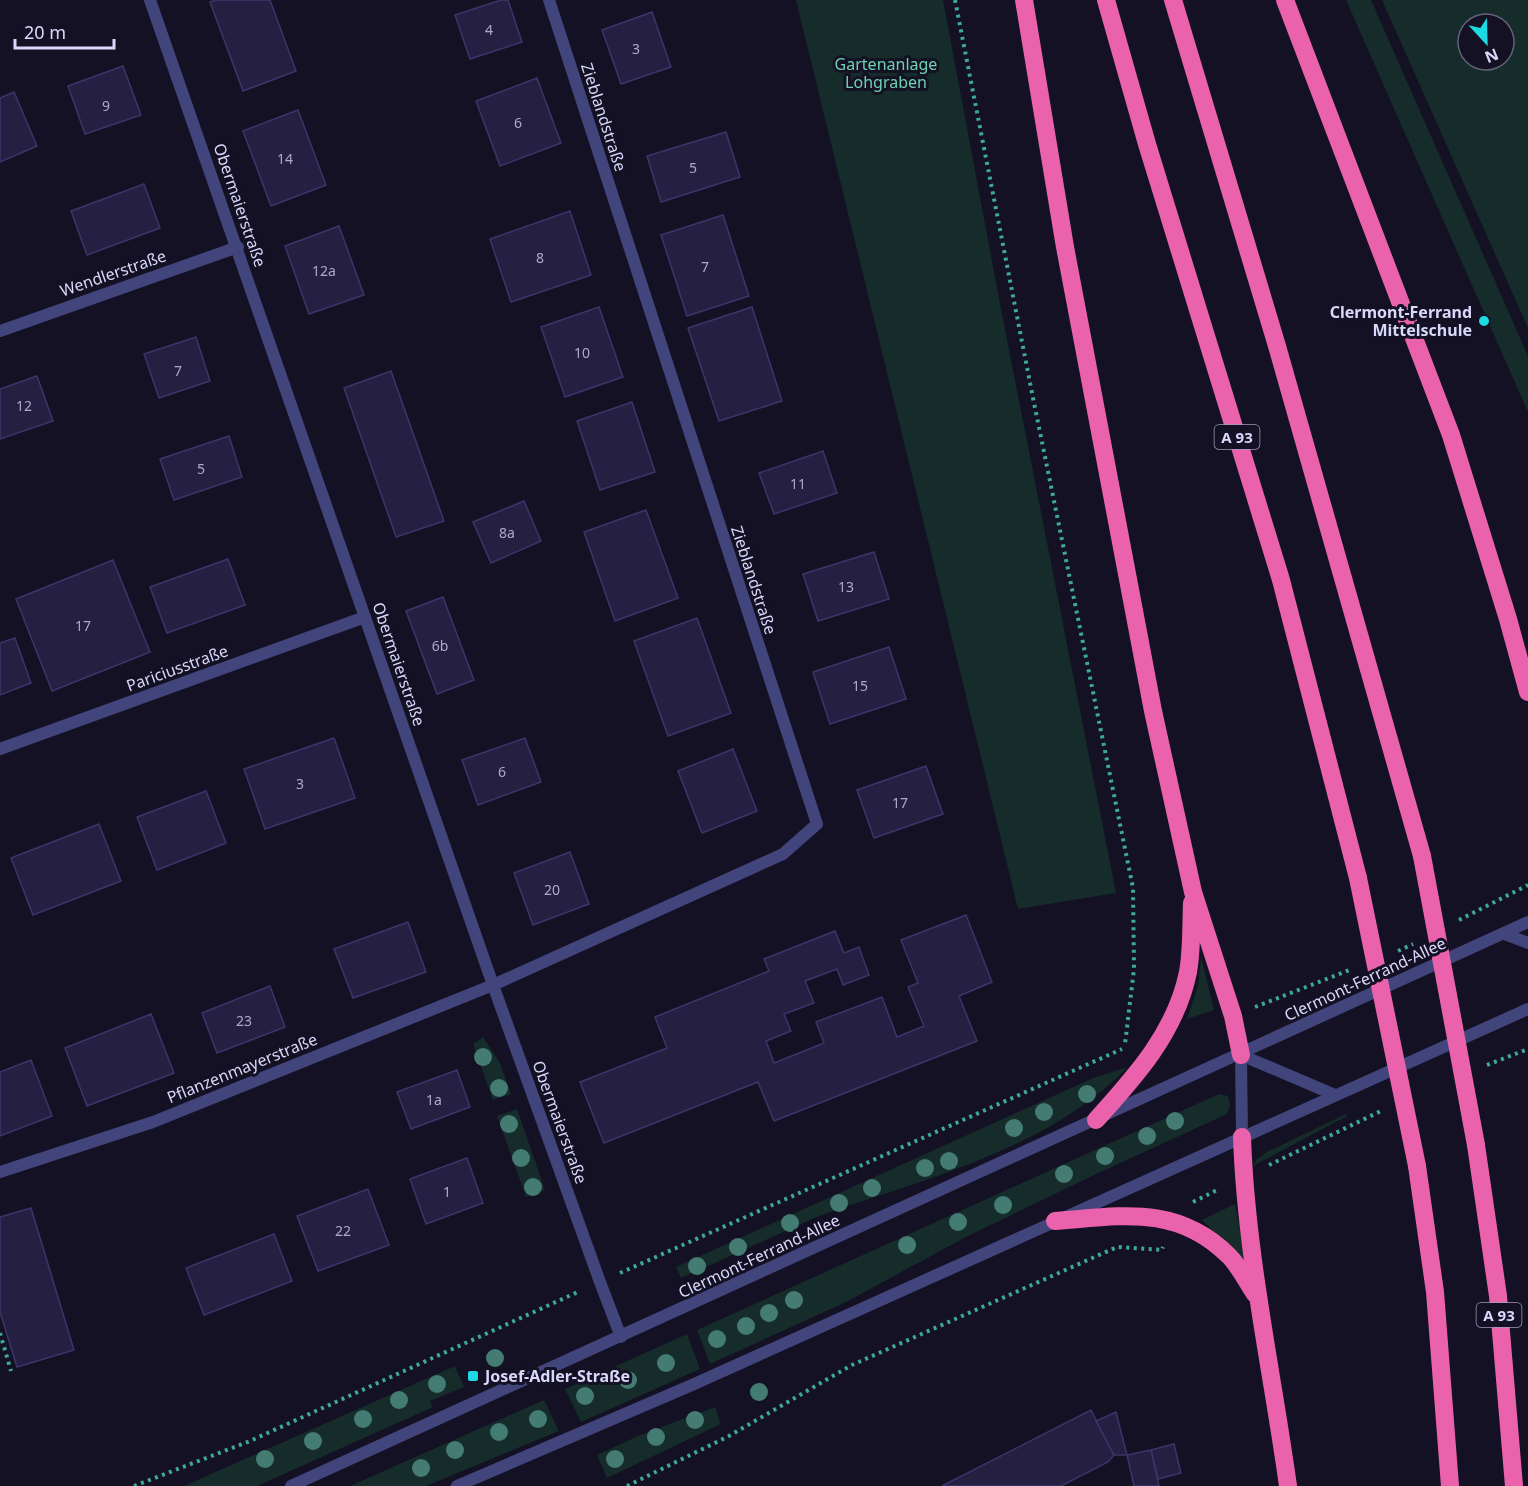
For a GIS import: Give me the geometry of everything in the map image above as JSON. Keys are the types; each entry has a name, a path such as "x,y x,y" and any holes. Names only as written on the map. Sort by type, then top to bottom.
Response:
{"highway":[{"path":"1024,0 1069,270 1153,711 1193,892 1233,1016 1241,1055"},
{"name":"A 93","path":"1106,0 1147,144 1281,580 1358,878 1417,1166 1436,1292 1450,1486"},
{"name":"A 93","path":"1173,0 1277,346 1422,856 1476,1145 1498,1296 1514,1486"},
{"path":"1285,0 1451,435 1528,692"},
{"path":"1096,1120 1133,1079 1164,1036 1178,1005 1188,972 1193,892"},
{"path":"1242,1137 1243,1177 1257,1298 1278,1410 1288,1486"},
{"path":"1055,1221 1127,1216 1153,1217 1177,1222 1204,1236 1230,1257 1257,1298"}],"street":[{"name":"Obermaierstraße","path":"150,0 238,247 493,985 621,1337"},
{"name":"Zieblandstraße","path":"493,985 783,854 817,824 549,0"},
{"name":"Wendlerstraße","path":"0,331 238,247"},
{"name":"Pariciusstraße","path":"0,749 365,617"},
{"name":"Clermont-Ferrand-Allee","path":"291,1486 1241,1055 1528,922"},
{"path":"1504,934 1528,943"},
{"name":"Pflanzenmayerstraße","path":"0,1172 153,1122 493,985"},
{"path":"457,1486 692,1385 1528,1009"},
{"path":"1242,1137 1241,1055 1335,1095"}],"path":[{"path":"955,0 1133,888 1134,969 1125,1047"},
{"path":"1457,921 1528,885"},
{"path":"1396,952 1416,942"},
{"path":"1233,1016 1354,968"},
{"path":"134,1486 250,1441 1125,1047 1164,1036"},
{"path":"1477,1069 1528,1049"},
{"path":"627,1486 729,1436 852,1365 1117,1247 1162,1250 1186,1205 1382,1110"},
{"path":"0,1333 11,1371"}],"green space":[{"name":"Gartenanlage Lohgraben","path":"796,0 943,0 1000,304 1116,893 1018,909"},
{"path":"1346,0 1371,0 1528,356 1528,412"},
{"path":"1382,0 1528,0 1528,328"},
{"path":"1201,957 1214,1010 1187,1019 1198,986"},
{"path":"483,1037 500,1063 511,1094 493,1100 473,1044"},
{"path":"1128,1067 1097,1095 1063,1119 1026,1139 947,1173 821,1215 681,1278 676,1267 1093,1078"},
{"path":"1219,1094 1228,1096 1230,1105 1227,1114 966,1237 846,1302 710,1364 697,1330"},
{"path":"517,1109 545,1190 526,1197 497,1116"},
{"path":"1346,1114 1347,1116 1253,1166 1257,1159 1267,1152"},
{"path":"1235,1204 1246,1263 1202,1220"},
{"path":"687,1334 700,1369 581,1422 565,1389"},
{"path":"455,1366 464,1387 430,1401 433,1407 257,1486 184,1486"},
{"path":"544,1400 559,1431 426,1486 350,1486"},
{"path":"715,1407 721,1424 607,1478 597,1455 640,1435"}],"building":[{"path":"270,0 296,71 243,91 210,2"},
{"path":"501,0 508,0 522,42 470,59 455,15"},
{"path":"652,12 671,67 621,84 602,30"},
{"path":"123,66 141,115 85,134 68,86"},
{"path":"537,78 561,143 500,166 476,101"},
{"path":"14,92 37,146 0,162 0,98"},
{"path":"298,110 326,185 271,206 243,131"},
{"path":"726,132 740,177 661,202 647,156"},
{"path":"144,184 160,228 87,255 71,211"},
{"path":"570,211 591,275 511,302 490,239"},
{"path":"723,215 749,296 687,316 661,235"},
{"path":"339,226 364,295 309,314 285,246"},
{"path":"599,307 623,377 565,397 541,327"},
{"path":"752,307 782,401 719,421 688,328"},
{"path":"196,337 210,381 159,398 144,354"},
{"path":"391,371 444,521 396,537 344,388"},
{"path":"37,376 53,421 0,439 0,389"},
{"path":"632,402 655,472 600,490 577,421"},
{"path":"229,436 242,477 174,500 160,459"},
{"path":"823,451 837,493 774,514 759,473"},
{"path":"524,501 541,541 491,563 473,522"},
{"path":"646,510 678,598 615,621 584,532"},
{"path":"874,552 889,599 818,621 803,574"},
{"path":"228,559 245,605 167,633 150,587"},
{"path":"113,560 150,652 52,691 16,599"},
{"path":"443,597 474,680 437,694 406,611"},
{"path":"697,618 731,713 668,736 634,641"},
{"path":"15,638 31,683 0,695 0,643"},
{"path":"889,647 906,699 830,724 813,672"},
{"path":"334,738 355,798 265,829 244,769"},
{"path":"525,738 541,782 478,805 462,760"},
{"path":"733,749 757,811 702,833 678,771"},
{"path":"926,766 943,814 874,838 857,790"},
{"path":"206,791 226,843 157,870 137,817"},
{"path":"99,824 121,881 33,915 11,858"},
{"path":"570,852 589,904 533,925 514,873"},
{"path":"966,915 992,982 959,996 977,1041 774,1121 758,1082 604,1143 580,1082 667,1048 655,1017 769,971 764,959 835,931 844,953 859,947 869,975 843,985 837,969 805,981 814,1003 784,1014 791,1031 766,1041 774,1063 824,1043 816,1022 882,997 897,1037 924,1026 908,987 918,983 901,940"},
{"path":"408,922 426,972 353,998 334,949"},
{"path":"270,986 285,1027 217,1053 202,1013"},
{"path":"151,1014 174,1073 87,1106 65,1048"},
{"path":"31,1060 52,1116 0,1136 0,1072"},
{"path":"457,1070 470,1107 411,1129 397,1092"},
{"path":"467,1158 483,1203 426,1224 410,1179"},
{"path":"368,1189 389,1245 318,1271 297,1216"},
{"path":"31,1208 74,1350 17,1367 0,1312 0,1217"},
{"path":"274,1234 292,1281 204,1315 186,1268"},
{"path":"1091,1410 1114,1455 1108,1462 1061,1486 942,1486"},
{"path":"1116,1412 1127,1455 1114,1455 1096,1421"},
{"path":"1174,1444 1181,1473 1158,1479 1151,1450"},
{"path":"1151,1450 1159,1486 1134,1486 1127,1455"}],"place":[{"name":"Clermont-Ferrand Mittelschule","path":"1484,321"},
{"name":"Josef-Adler-Straße","path":"473,1376"}]}
